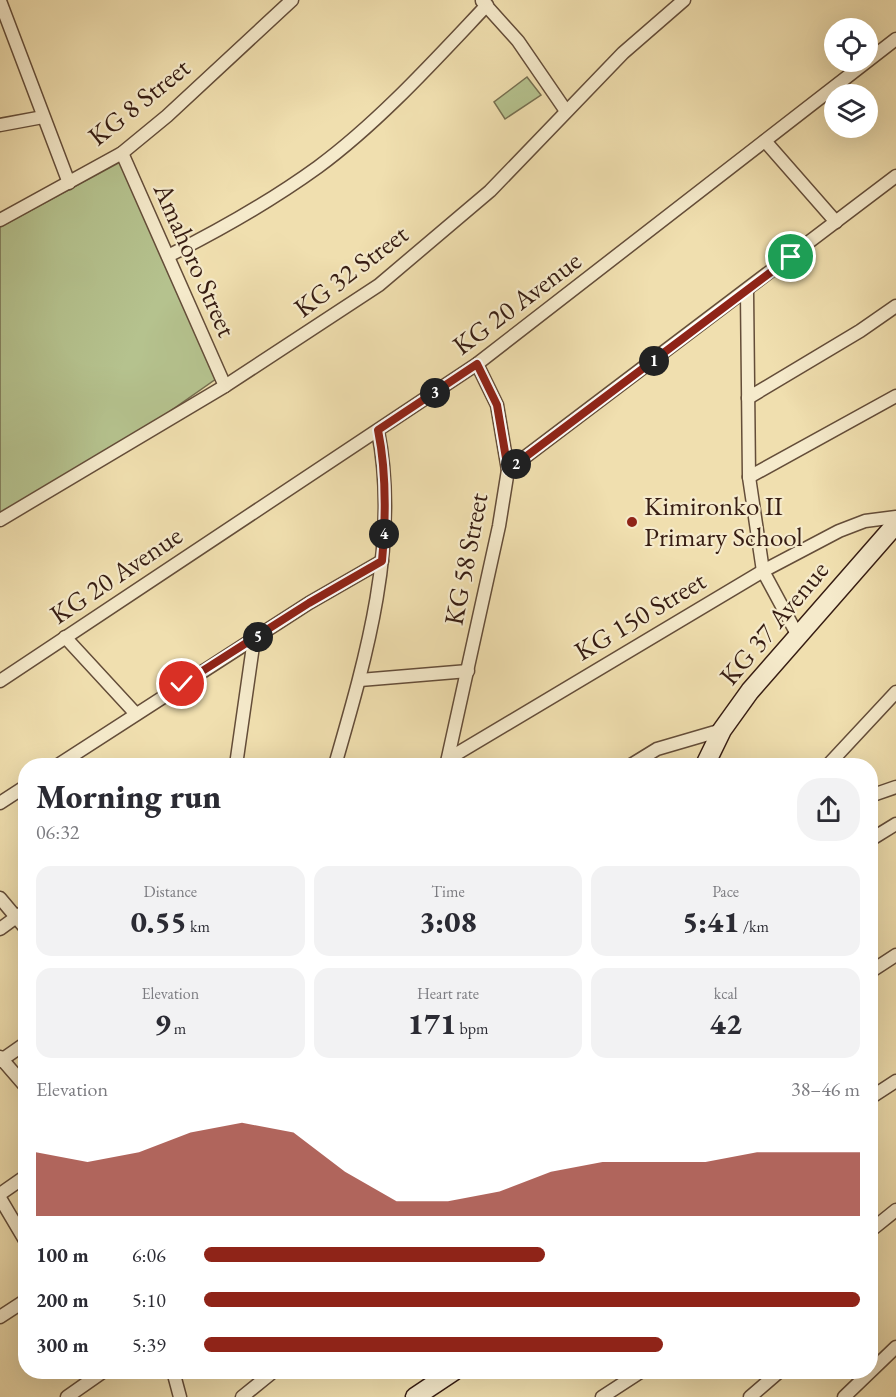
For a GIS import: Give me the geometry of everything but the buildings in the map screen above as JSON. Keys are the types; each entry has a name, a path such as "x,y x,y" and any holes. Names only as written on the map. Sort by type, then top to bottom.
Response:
{"street":[{"name":"KG 8 Street","path":"0,220 122,153 167,116 292,0"},
{"name":"KG 32 Street","path":"0,520 225,386 379,285 490,191 622,53 684,0"},
{"path":"0,1 69,183"},
{"path":"168,256 258,206 319,166 387,107 484,2 518,41 566,111"},
{"name":"KG 20 Avenue","path":"0,681 477,364 896,39"},
{"path":"0,125 43,117"},
{"path":"765,141 836,222"},
{"name":"Amahoro Street","path":"122,153 225,386"},
{"path":"508,470 747,292 896,176"},
{"path":"747,292 749,477 763,571 798,636"},
{"path":"748,398 860,331 896,306"},
{"name":"KG 58 Street","path":"448,758 499,526 508,470 497,405 477,364"},
{"path":"749,477 896,396"},
{"path":"337,758 360,680 382,561 385,501 383,457 378,430"},
{"name":"KG 150 Street","path":"454,758 763,571 838,531 865,521 896,517"},
{"name":"KG 37 Avenue","path":"708,758 722,730 750,691 896,524"},
{"path":"69,758 309,603 382,561"},
{"path":"64,637 136,714"},
{"path":"237,758 254,639"},
{"path":"360,680 468,671"},
{"path":"835,758 896,692"},
{"path":"642,758 657,749 722,730"},
{"path":"878,793 896,787"},
{"path":"0,803 18,791"},
{"path":"878,835 896,824"},
{"path":"0,898 18,912"},
{"path":"0,929 18,915"},
{"path":"878,967 896,955"},
{"path":"18,1048 1,1059 18,1078"},
{"path":"878,1093 896,1082"},
{"path":"18,1182 0,1196 18,1228"},
{"path":"878,1225 896,1210"},
{"path":"0,1317 18,1305"},
{"path":"878,1364 896,1347"},
{"path":"68,1397 93,1379"},
{"path":"175,1379 180,1397"},
{"path":"242,1397 264,1379"},
{"path":"415,1397 442,1379"},
{"path":"603,1397 630,1379"},
{"path":"750,1397 771,1379"},
{"path":"844,1397 863,1379"}],"green space":[{"path":"527,77 541,95 505,119 494,102"},
{"path":"122,161 223,374 133,437 0,515 0,227"}],"place":[{"name":"Kimironko II Primary School","path":"632,522"}],"route":[{"path":"182,684 309,603 382,561 385,501 383,457 378,430 416,407 477,364 497,405 508,470 791,257"}]}
